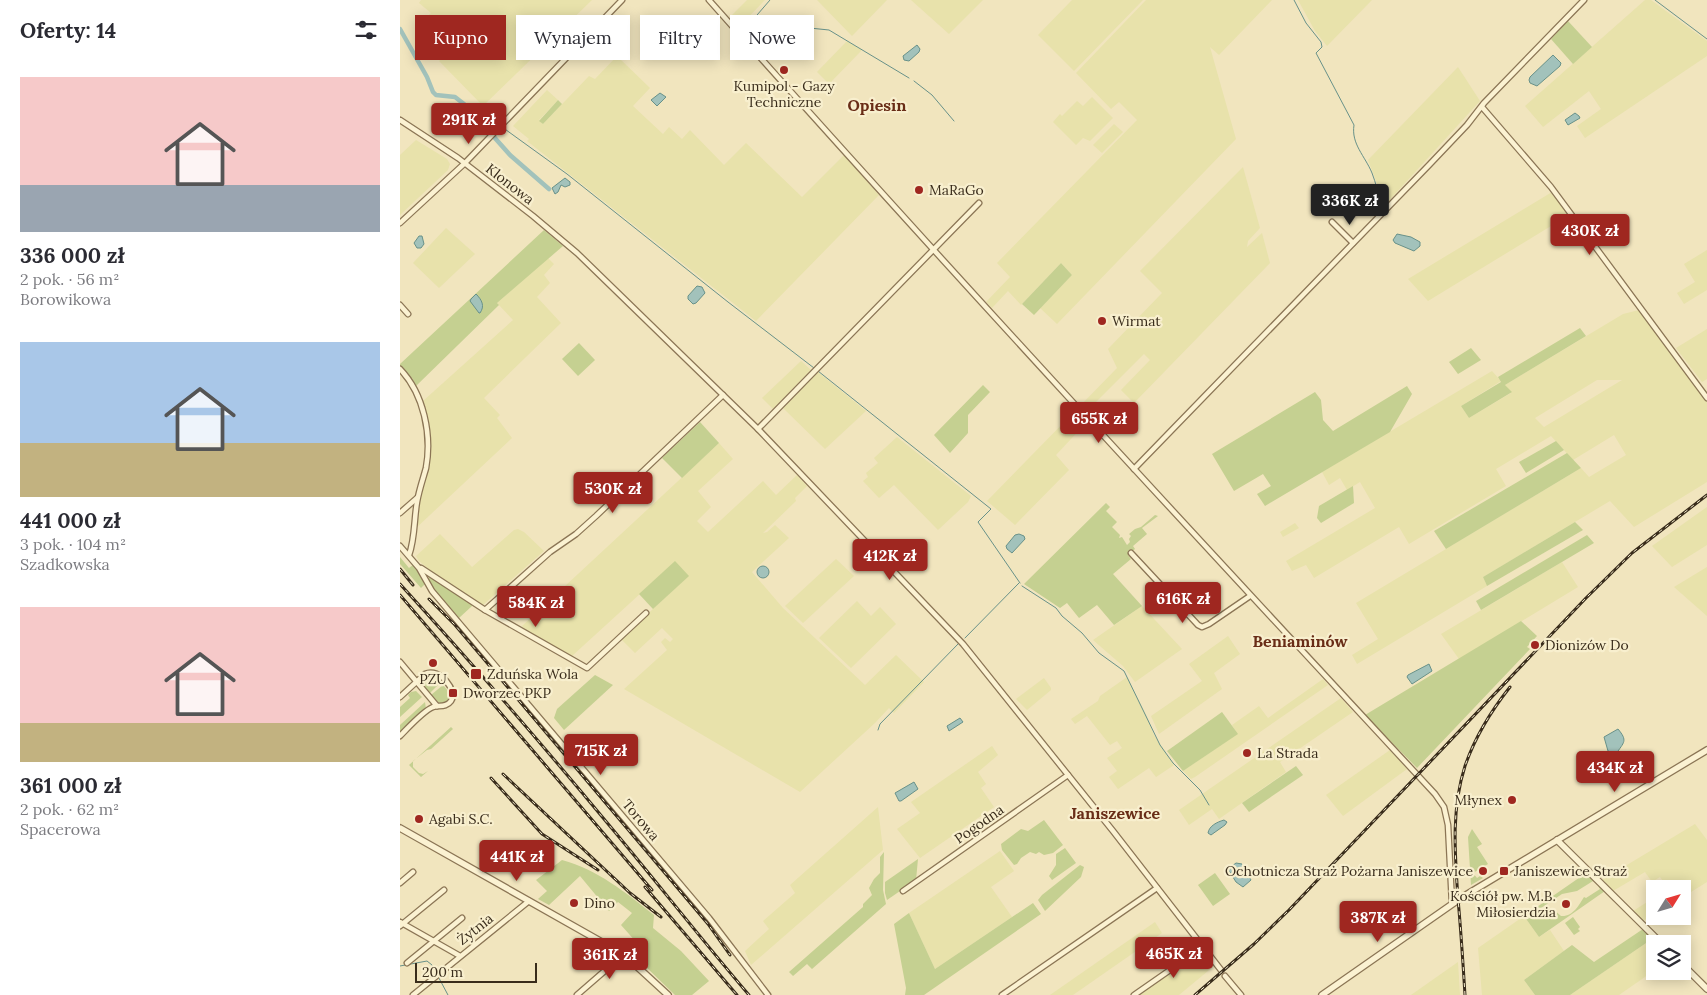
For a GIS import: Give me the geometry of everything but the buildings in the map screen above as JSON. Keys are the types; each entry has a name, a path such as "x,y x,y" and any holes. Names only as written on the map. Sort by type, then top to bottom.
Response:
{"street":[{"path":"400,223 465,163 622,0"},
{"path":"709,0 841,148 1440,801 1446,814 1448,825 1452,904"},
{"path":"1134,469 1430,164 1484,103 1584,0"},
{"path":"1482,107 1553,189 1707,398"},
{"name":"Klonowa","path":"400,120 465,163 533,216 591,266 758,429 963,644 1221,970"},
{"path":"758,429 979,203"},
{"path":"1332,222 1354,243"},
{"path":"400,305 408,314"},
{"path":"400,369 417,395 428,434 426,462 417,498 409,555"},
{"path":"485,610 550,552 576,534 596,516 723,395"},
{"path":"400,514 417,498"},
{"path":"400,546 419,568 485,610 587,668 646,613"},
{"path":"1131,553 1198,625 1202,627 1250,596"},
{"name":"Torowa","path":"419,568 432,592 709,918 768,995"},
{"path":"400,662 437,706"},
{"path":"400,697 425,674 430,672 439,674 452,690 453,697 449,704 430,708 400,736"},
{"path":"1322,995 1452,904 1707,750"},
{"name":"Pogodna","path":"903,891 1068,775"},
{"path":"401,831 623,955 668,995"},
{"path":"1557,840 1653,935"},
{"path":"400,883 413,872"},
{"path":"1002,995 1158,888"},
{"path":"444,890 401,924 460,956"},
{"name":"Żytnia","path":"413,995 529,901"},
{"path":"407,964 462,918"},
{"path":"1134,995 1203,947"},
{"path":"577,995 623,955"},
{"path":"1691,973 1707,989"},
{"path":"1225,976 1241,995"}],"shaded area":[{"path":"421,0 592,0 577,15 516,15 516,60 530,60 483,106 439,61 506,60 506,15 429,15 431,13 419,3"},
{"path":"747,0 765,0 751,15 732,15"},
{"path":"817,0 887,0 852,36"},
{"path":"911,0 983,0 949,34"},
{"path":"1072,0 1143,0 1074,71 1038,35"},
{"path":"1146,0 1272,0 1219,55 1210,47 1236,139 1057,324 1040,308 1072,275 1061,263 1021,305 1008,291 992,308 986,302 1010,277 997,263 1137,120 1119,102 1111,109 1076,73"},
{"path":"1298,0 1372,0 1327,46 1315,31"},
{"path":"1645,0 1651,0 1707,41 1707,56 1585,138 1577,126 1601,109 1589,91 1543,127 1525,106"},
{"path":"847,41 862,50 829,84 817,72"},
{"path":"613,60 621,60 650,88 633,106 663,134 669,127 682,139 690,130 724,165 746,143 802,197 844,155 879,195 756,321 527,141 529,139 513,126 547,90 558,100 539,120 543,124 589,76 595,79"},
{"path":"1458,67 1480,101 1385,205 1368,160"},
{"path":"1092,97 1113,118 1090,141 1083,138 1076,145 1053,122 1077,101 1083,106"},
{"path":"1114,124 1123,132 1102,153 1093,145"},
{"path":"416,140 447,159 450,164 448,170 400,215 400,155"},
{"path":"1243,167 1260,228 1248,241 1247,247 1262,233 1270,263 1134,403 1121,390 1150,360 1144,354 1087,411 1081,405 1117,368 1108,349 1162,293 1140,271"},
{"path":"1552,192 1569,215 1428,301 1408,279"},
{"path":"446,228 475,254 439,288 413,263"},
{"path":"1707,250 1707,290 1684,304 1677,293 1695,282 1684,264"},
{"path":"548,258 554,264 544,275 550,283 537,297 561,323 484,398 500,415 497,418 512,438 414,530 430,449 428,419 423,401 513,320 497,303"},
{"path":"1639,310 1707,401 1707,482 1634,527 1610,501 1483,577 1487,586 1357,664 1352,655 1378,639 1356,603 1581,468 1589,477 1626,455 1614,435 1573,460 1551,436 1496,469 1506,486 1409,544 1399,527 1314,578 1306,565 1292,571 1286,561 1375,508 1360,482 1347,490 1340,478 1329,485 1322,472 1492,371 1501,381 1461,406 1469,418 1511,393 1505,385 1623,314","holes":["1597,380 1622,380 1544,427 1535,418"]},
{"path":"1707,329 1707,379 1702,382 1676,348"},
{"path":"801,361 811,370 773,409 762,398"},
{"path":"818,372 866,411 825,449 783,408"},
{"path":"1075,411 1086,423 1056,455 1069,470 1015,525 987,501"},
{"path":"897,437 971,496 968,502 938,530 894,485 879,498 863,481 868,477 866,473 878,463 874,458"},
{"path":"719,443 733,459 698,491 711,507 697,521 708,532 763,481 776,495 797,475 807,486 795,498 796,501 763,533 775,525 789,538 752,572 783,608 865,685 896,655 924,682 894,713 889,708 800,792 624,689 667,650 661,642 665,638 670,642 673,639 662,628 635,653 621,639 688,576 675,562 572,656 525,630 522,626"},
{"path":"1707,507 1707,545 1672,567 1652,546"},
{"path":"1295,523 1299,528 1283,537 1280,532"},
{"path":"518,529 524,532 544,551 483,605 443,581 419,561 416,556 440,534 472,567 514,530"},
{"path":"836,559 854,576 803,623 785,606"},
{"path":"1562,562 1578,587 1459,659 1441,634"},
{"path":"1707,567 1707,616 1674,587"},
{"path":"857,601 871,616 880,607 896,624 851,668 819,638"},
{"path":"1142,606 1182,649 1135,682 1123,666 1093,640"},
{"path":"1228,636 1240,654 1214,673 1222,689 1159,734 1151,716 1202,681 1189,664"},
{"path":"1127,677 1154,735 1174,765 1156,777 1149,768 1118,789 1109,777 1117,771 1107,758 1122,748 1117,741 1110,745 1087,716 1075,724 1071,719 1098,701 1100,696"},
{"path":"1044,678 1051,690 1027,710 1016,699"},
{"path":"1323,679 1328,685 1195,777 1191,779 1183,771 1237,734 1232,725 1259,706 1268,718"},
{"path":"1341,698 1353,712 1280,762 1286,772 1219,819 1212,809 1189,825 1179,810"},
{"path":"992,746 998,755 978,772 986,784 981,788 994,807 920,858 897,829 920,813 911,802"},
{"path":"1390,750 1407,769 1343,816 1326,795"},
{"path":"878,807 883,850 751,965 745,951 769,929 763,921 795,893 790,885"},
{"path":"1695,824 1707,840 1707,882 1691,892 1691,880 1662,880 1660,877 1651,880 1645,872 1613,891 1602,880"},
{"path":"1000,851 1014,871 991,887 1012,917 935,969 909,913"},
{"path":"1646,903 1646,919 1643,921 1633,911"},
{"path":"1524,916 1539,937 1550,930 1564,951 1524,980 1535,995 1482,995 1478,948"},
{"path":"1155,922 1162,933 1073,995 1050,995"},
{"path":"1646,943 1646,976 1619,995 1570,995"},
{"path":"1202,949 1214,966 1179,995 1136,995"},
{"path":"1458,962 1460,995 1411,995"}],"green space":[{"path":"1568,21 1592,47 1573,64 1551,39"},
{"path":"558,100 562,104 543,124 539,121"},
{"path":"544,230 563,246 497,303 499,305 416,386 412,378 408,377 400,367 400,364"},
{"path":"1061,263 1072,275 1034,315 1022,304"},
{"path":"1580,328 1586,336 1505,385 1512,392 1469,418 1461,406 1501,382 1498,377"},
{"path":"579,343 595,360 578,376 562,359"},
{"path":"1471,348 1481,360 1458,374 1449,362"},
{"path":"983,385 990,392 968,415 968,433 950,453 934,435"},
{"path":"1407,386 1412,394 1390,432 1265,506 1257,494 1271,486 1263,474 1234,491 1212,454 1315,392 1321,400 1323,420 1333,431"},
{"path":"700,422 719,443 682,478 662,458"},
{"path":"1556,441 1564,450 1526,473 1519,462"},
{"path":"1567,453 1581,468 1446,549 1434,531"},
{"path":"1353,486 1354,503 1321,523 1317,518 1319,506"},
{"path":"1106,503 1110,507 1106,511 1117,522 1112,527 1120,535 1119,538 1122,537 1127,545 1130,542 1131,536 1129,534 1155,515 1158,516 1142,528 1147,534 1133,546 1135,549 1128,555 1131,559 1113,574 1142,606 1114,625 1097,605 1079,618 1067,603 1060,608 1024,584"},
{"path":"1575,522 1583,530 1487,586 1483,577"},
{"path":"1587,535 1594,543 1481,610 1476,601"},
{"path":"400,557 409,568 414,564 425,584 421,588 400,564"},
{"path":"675,561 689,576 653,609 639,594"},
{"path":"429,577 473,604 472,606 459,618 434,590 428,580"},
{"path":"1521,621 1537,636 1527,647 1530,649 1417,768 1365,715"},
{"path":"426,675 434,675 441,682 430,693 421,682"},
{"path":"595,675 613,685 564,730 554,718 557,709"},
{"path":"443,685 449,692 450,697 448,701 441,704 431,695"},
{"path":"416,691 422,697 400,717 400,707 410,698 408,695 411,692"},
{"path":"425,702 426,709 400,733 400,725"},
{"path":"1222,712 1238,734 1183,771 1167,751"},
{"path":"451,727 453,729 431,749 416,758"},
{"path":"413,761 413,767 419,773 423,774 428,771 421,777 409,765"},
{"path":"1296,766 1303,775 1249,812 1242,803"},
{"path":"1044,820 1063,845 1053,853 1044,855 1039,852 1036,854 1030,852 1014,865 1002,850 1001,844 1021,829 1028,831"},
{"path":"1472,829 1482,844 1477,847 1488,864 1473,873 1477,878 1480,876 1483,878 1471,885 1468,837"},
{"path":"1065,848 1076,863 1052,880 1049,876 1056,865 1056,854"},
{"path":"884,852 883,890 886,904 812,969 807,964 793,976 789,972 863,907 863,904 872,895 869,888 880,873 880,857"},
{"path":"918,859 916,880 887,900 885,882"},
{"path":"562,860 599,876 622,890 654,915 653,928 681,951 709,981 692,995 675,995 645,966 627,952 637,943 621,925 632,913 618,902 609,911 580,876 549,905 538,899 547,891 536,880"},
{"path":"1080,865 1084,867 1081,877 1045,911 1038,900"},
{"path":"1215,873 1230,894 1213,906 1198,885"},
{"path":"1586,873 1596,883 1593,881 1577,891 1562,894 1535,912 1537,917 1549,909 1553,909 1561,916 1569,915 1584,897 1586,898 1600,889 1598,886 1605,891 1539,937 1524,916"},
{"path":"1033,903 1041,914 924,995 905,995 906,988 894,924 909,913 935,969"},
{"path":"1573,917 1580,927 1578,929 1580,931 1574,935 1565,923"},
{"path":"1643,929 1648,935 1646,935 1646,943 1570,995 1535,995 1524,980 1572,945 1594,962"}],"water":[{"path":"917,45 920,49 919,52 909,61 904,60 903,56"},
{"path":"1553,55 1561,63 1560,66 1537,86 1530,83 1530,77"},
{"path":"660,93 666,97 657,106 651,100"},
{"path":"1575,113 1580,118 1568,125 1565,120"},
{"path":"565,178 570,182 570,185 565,187 561,185 555,194 552,188"},
{"path":"1397,234 1411,237 1420,242 1420,246 1414,251 1395,243 1393,240"},
{"path":"419,236 422,236 424,244 421,248 417,248 414,243"},
{"path":"697,286 702,287 705,293 693,304 688,299 688,296"},
{"path":"476,294 482,303 480,313 470,301"},
{"path":"1015,535 1024,536 1025,539 1012,553 1006,546"},
{"path":"761,566 765,566 769,572 765,578 761,578 757,574 757,570"},
{"path":"1429,664 1432,671 1412,684 1407,677 1408,675"},
{"path":"960,718 963,722 949,731 947,726"},
{"path":"1618,729 1624,741 1616,754 1608,751 1604,737"},
{"path":"914,782 918,789 899,801 895,793"},
{"path":"1224,820 1227,822 1225,825 1211,835 1208,833 1210,828"},
{"path":"1236,863 1242,864 1251,880 1243,887 1236,882 1228,869"}],"waterway":[{"path":"770,0 751,22 829,30 909,78"},
{"path":"1294,0 1306,23 1321,42 1322,47 1316,53 1354,125 1357,144 1372,173 1382,204"},
{"path":"1655,0 1707,39"},
{"path":"400,29 427,77 433,92 436,95 455,97 464,104 465,109 472,111 481,118 490,133"},
{"path":"914,81 932,95 954,121"},
{"path":"502,127 567,174 814,368"},
{"path":"494,137 497,133"},
{"path":"494,137 510,155 549,189"},
{"path":"818,371 991,509 978,522 1020,583"},
{"path":"965,638 1019,583"},
{"path":"1022,586 1056,608 1062,616 1082,633 1099,653 1124,671 1160,745 1173,763 1200,790 1209,805"},
{"path":"878,730 880,724 959,643"},
{"path":"400,966 427,961 432,965 448,995"}],"railway":[{"path":"1195,995 1254,944 1289,910 1586,598 1632,553 1707,495"},
{"path":"400,569 413,585"},
{"path":"400,584 558,764 749,995"},
{"path":"400,595 652,890"},
{"path":"429,599 455,625 708,924 730,955"},
{"path":"1465,995 1455,849 1458,799 1465,766 1474,745 1496,705 1510,687"},
{"path":"503,774 630,893 661,917"},
{"path":"491,778 542,834 598,870"},
{"path":"645,887 737,995"}],"place":[{"name":"Kumipol - Gazy Techniczne","path":"784,70"},
{"name":"MaRaGo","path":"919,190"},
{"name":"Wirmat","path":"1102,321"},
{"name":"Dionizów Do","path":"1535,645"},
{"name":"PZU","path":"433,663"},
{"name":"Zduńska Wola","path":"476,674"},
{"name":"Dworzec PKP","path":"453,693"},
{"name":"La Strada","path":"1247,753"},
{"name":"Młynex","path":"1512,800"},
{"name":"Agabi S.C.","path":"419,819"},
{"name":"Ochotnicza Straż Pożarna Janiszewice","path":"1483,871"},
{"name":"Janiszewice Straż","path":"1504,871"},
{"name":"Dino","path":"574,903"},
{"name":"Kościół pw. M.B. Miłosierdzia","path":"1566,904"}],"district":[{"name":"Opiesin","path":"877,105"},
{"name":"Beniaminów","path":"1300,641"},
{"name":"Janiszewice","path":"1115,813"}]}
